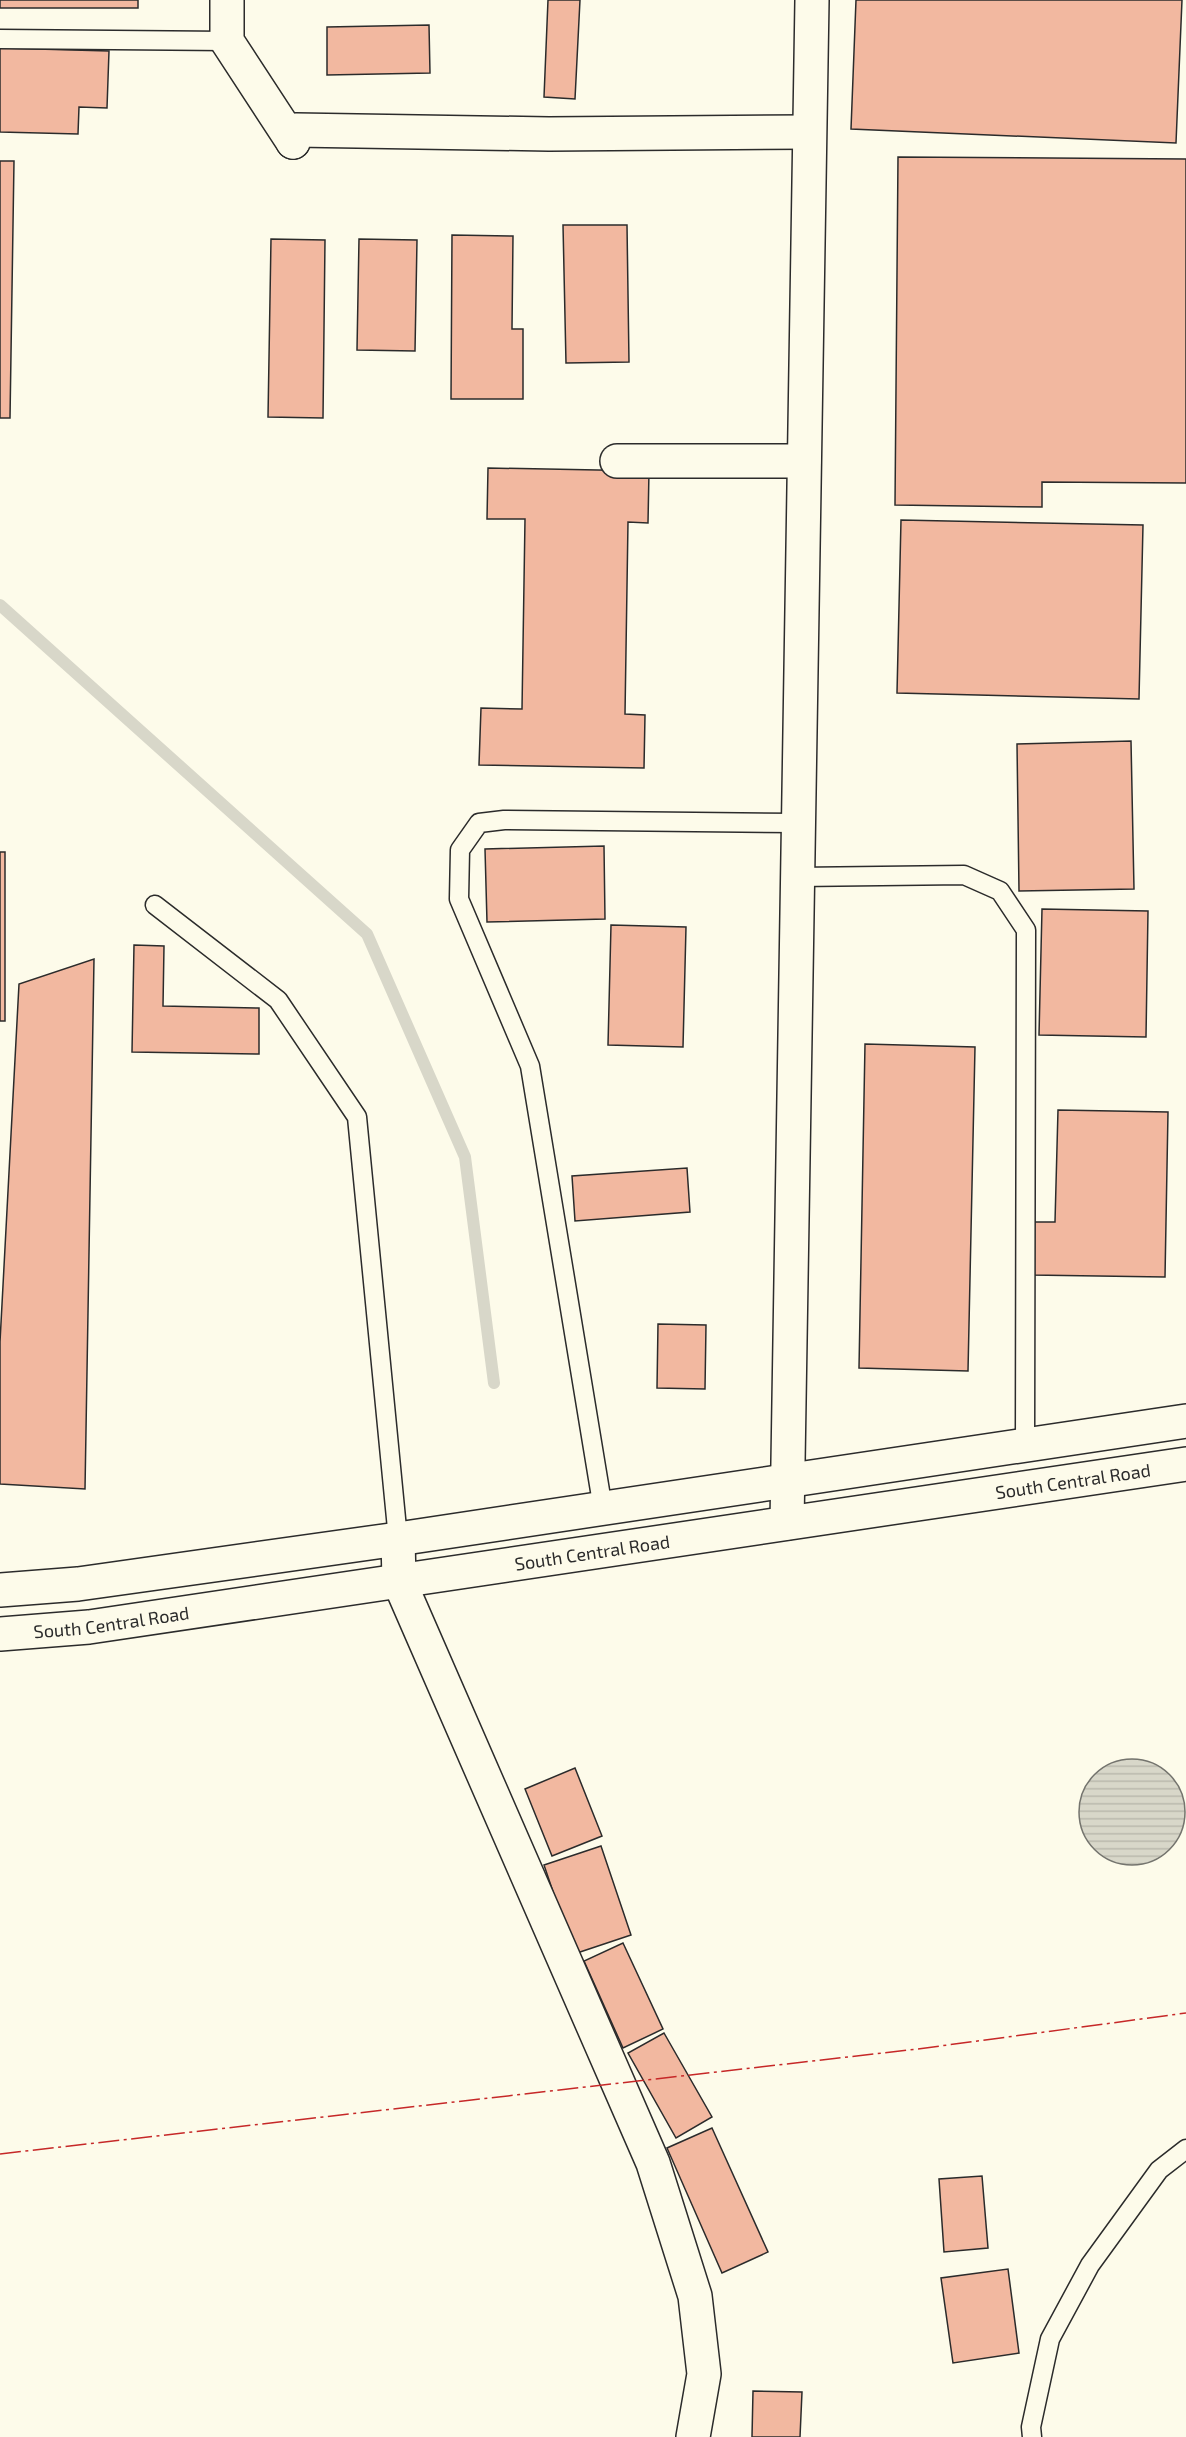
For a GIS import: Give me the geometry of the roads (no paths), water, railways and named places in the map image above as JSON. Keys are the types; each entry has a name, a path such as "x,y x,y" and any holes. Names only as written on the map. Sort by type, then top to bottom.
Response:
{"street":[{"path":"227,0 226,41 292,142 296,130 549,134 809,132"},
{"path":"787,1523 812,0"},
{"path":"617,461 804,461"},
{"path":"0,1590 78,1584 398,1539 1186,1421"},
{"name":"South Central Road","path":"0,1634 89,1627 1186,1464"},
{"path":"398,1539 399,1581 653,2163 695,2296 704,2374 693,2437"}],"lane":[{"path":"0,39 226,41"},
{"path":"603,1509 530,1066 459,899 460,850 479,823 504,820 798,823"},
{"path":"797,877 964,875 1000,891 1026,930 1025,1446"},
{"path":"156,905 278,1000 357,1117 398,1539"},
{"path":"1032,2437 1031,2427 1050,2339 1090,2265 1159,2170 1186,2149"}],"waterway":[{"path":"0,605 367,934 465,1157 494,1383"}]}
